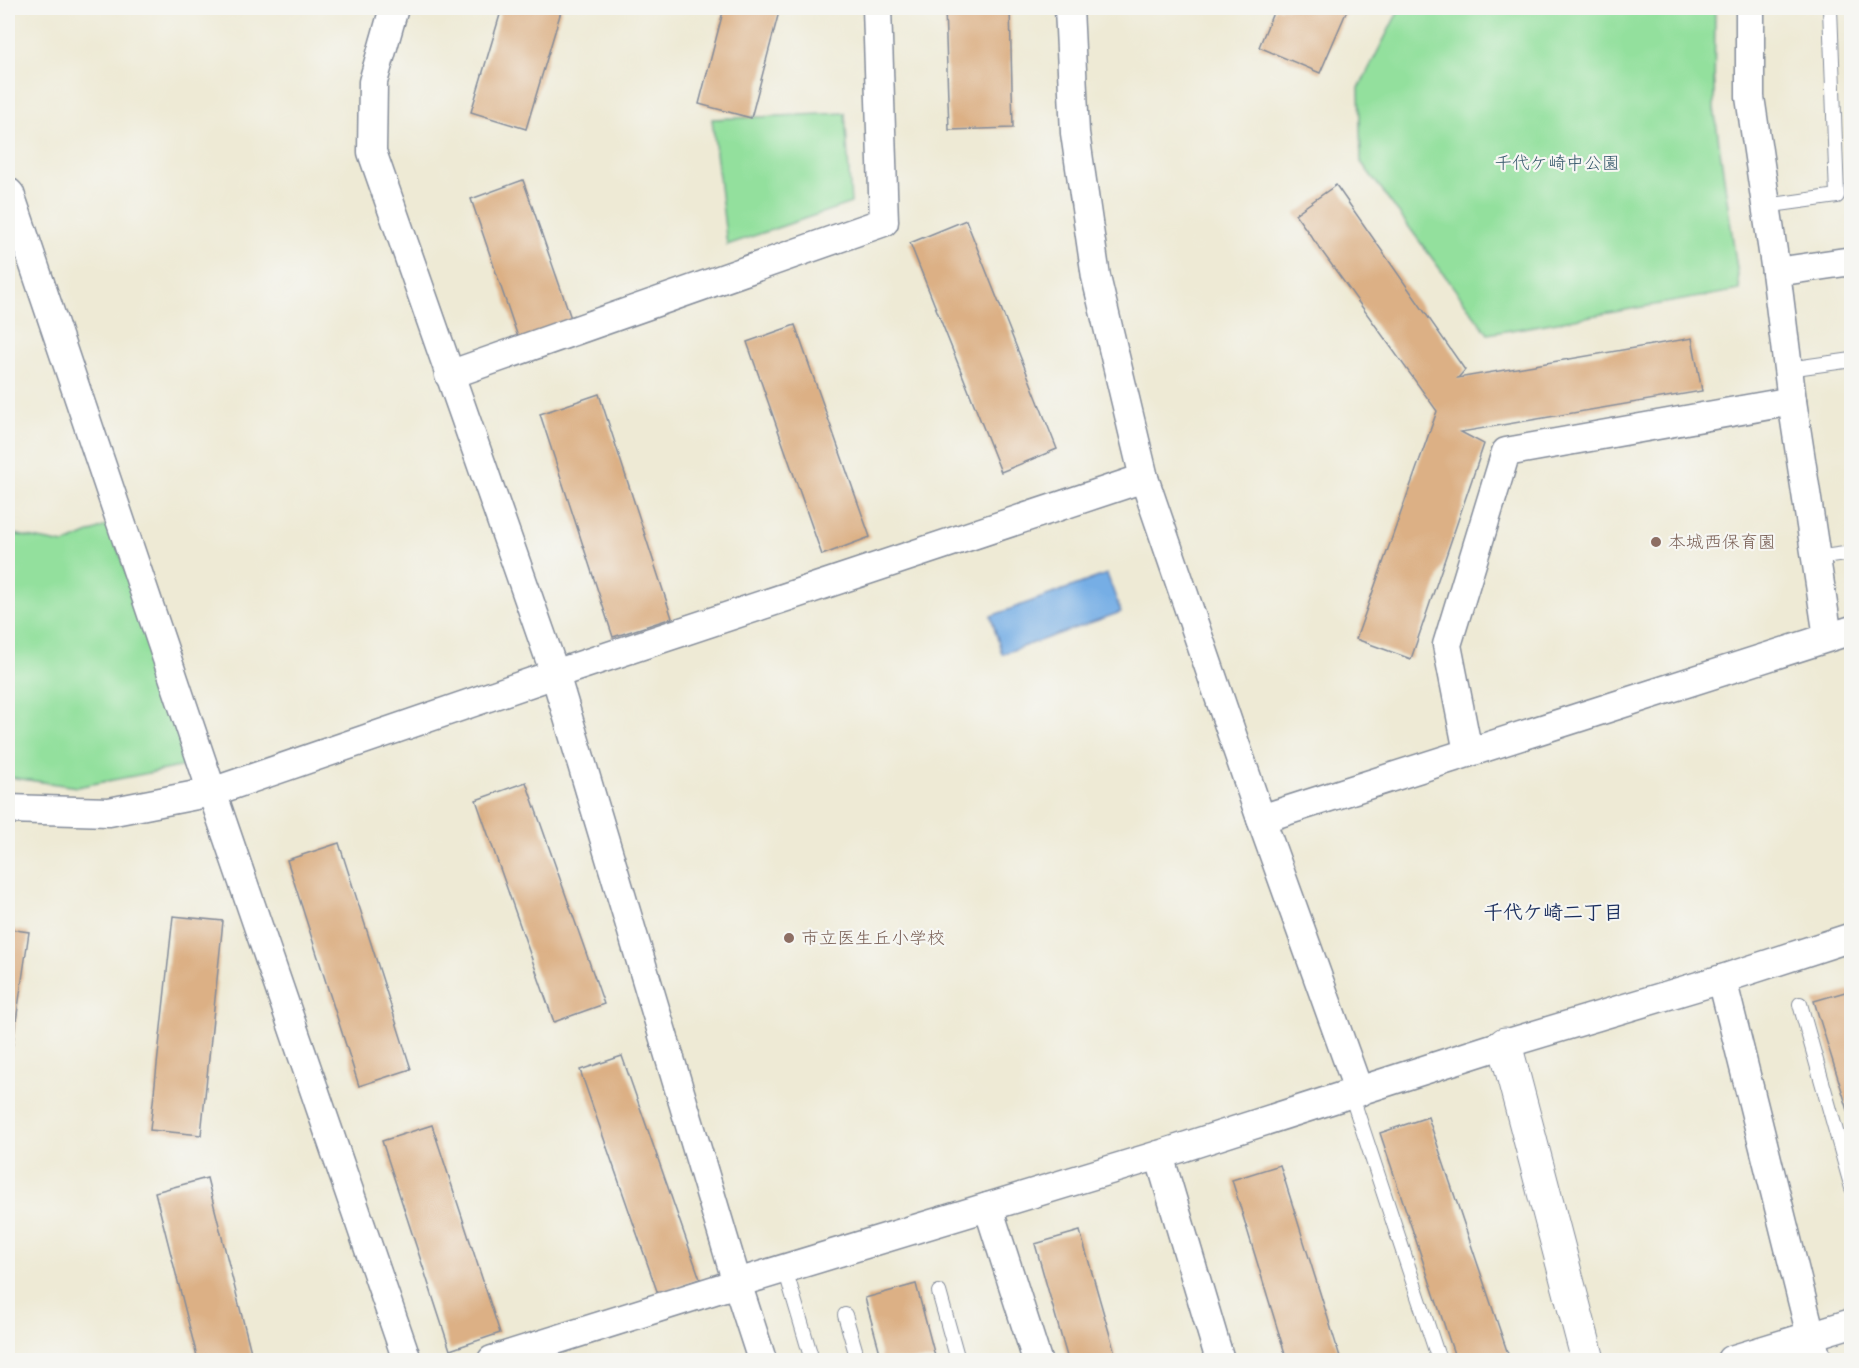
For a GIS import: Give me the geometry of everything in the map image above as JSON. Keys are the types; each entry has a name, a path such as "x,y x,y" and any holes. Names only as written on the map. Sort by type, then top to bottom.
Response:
{"street":[{"path":"394,8 373,82 372,152 555,674 762,1360"},
{"path":"449,375 884,222 877,8"},
{"path":"1069,8 1075,134 1096,277 1144,478 1355,1094"},
{"path":"1261,819 1840,634 1816,558 1792,402 1776,272 1750,97 1750,8"},
{"path":"8,192 407,1360"},
{"path":"1776,272 1851,261"},
{"path":"1468,752 1447,645 1506,452 1792,402"},
{"path":"8,809 109,812 212,792 555,674 1144,478"},
{"path":"492,1360 1355,1094 1505,1044 1722,979 1851,937"},
{"path":"1722,979 1813,1348"},
{"path":"1505,1044 1588,1360"},
{"path":"1159,1155 1220,1360"},
{"path":"988,1207 1037,1360"},
{"path":"1731,1360 1813,1348 1851,1323"}],"lane":[{"path":"1766,206 1837,196 1830,8"},
{"path":"1788,369 1851,360"},
{"path":"1816,558 1851,553"},
{"path":"1800,1004 1851,1188"},
{"path":"1355,1094 1439,1360"},
{"path":"785,1269 812,1360"},
{"path":"939,1292 957,1360"},
{"path":"845,1315 858,1360"}],"green space":[{"name":"千代ケ崎中公園","path":"1400,8 1715,8 1714,108 1740,290 1488,334 1361,162 1359,88"},
{"path":"845,113 851,203 727,245 712,119"},
{"path":"110,524 190,765 77,787 8,777 8,533 64,544"}],"water":[{"path":"1107,574 1121,612 1002,654 991,616"}],"building":[{"path":"502,8 562,8 526,129 471,112"},
{"path":"724,8 780,8 751,118 699,104"},
{"path":"945,8 1010,8 1013,128 949,130"},
{"path":"1275,8 1348,8 1320,73 1259,47"},
{"path":"523,180 573,324 520,343 471,199"},
{"path":"1336,185 1465,370 1458,378 1692,338 1702,391 1461,432 1484,444 1411,659 1356,639 1437,411 1295,214"},
{"path":"966,220 1057,449 1001,472 910,243"},
{"path":"795,325 870,537 822,555 747,342"},
{"path":"599,394 672,618 613,637 540,414"},
{"path":"526,782 604,1004 554,1022 476,800"},
{"path":"339,843 411,1069 359,1086 287,860"},
{"path":"173,916 223,921 201,1135 150,1130"},
{"path":"8,929 29,932 9,1069 8,1069"},
{"path":"1852,990 1852,1120 1851,1120 1814,1001"},
{"path":"622,1056 700,1279 658,1294 580,1070"},
{"path":"1428,1117 1510,1360 1456,1360 1380,1133"},
{"path":"432,1125 500,1333 450,1350 382,1141"},
{"path":"1280,1165 1341,1360 1287,1360 1232,1180"},
{"path":"207,1178 253,1360 198,1360 155,1192"},
{"path":"1080,1231 1117,1360 1068,1360 1035,1244"},
{"path":"916,1284 936,1360 882,1360 865,1298"}],"place":[{"name":"本城西保育園","path":"1656,542"},
{"name":"市立医生丘小学校","path":"789,938"}],"district":[{"name":"千代ケ崎二丁目","path":"1553,912"}]}
